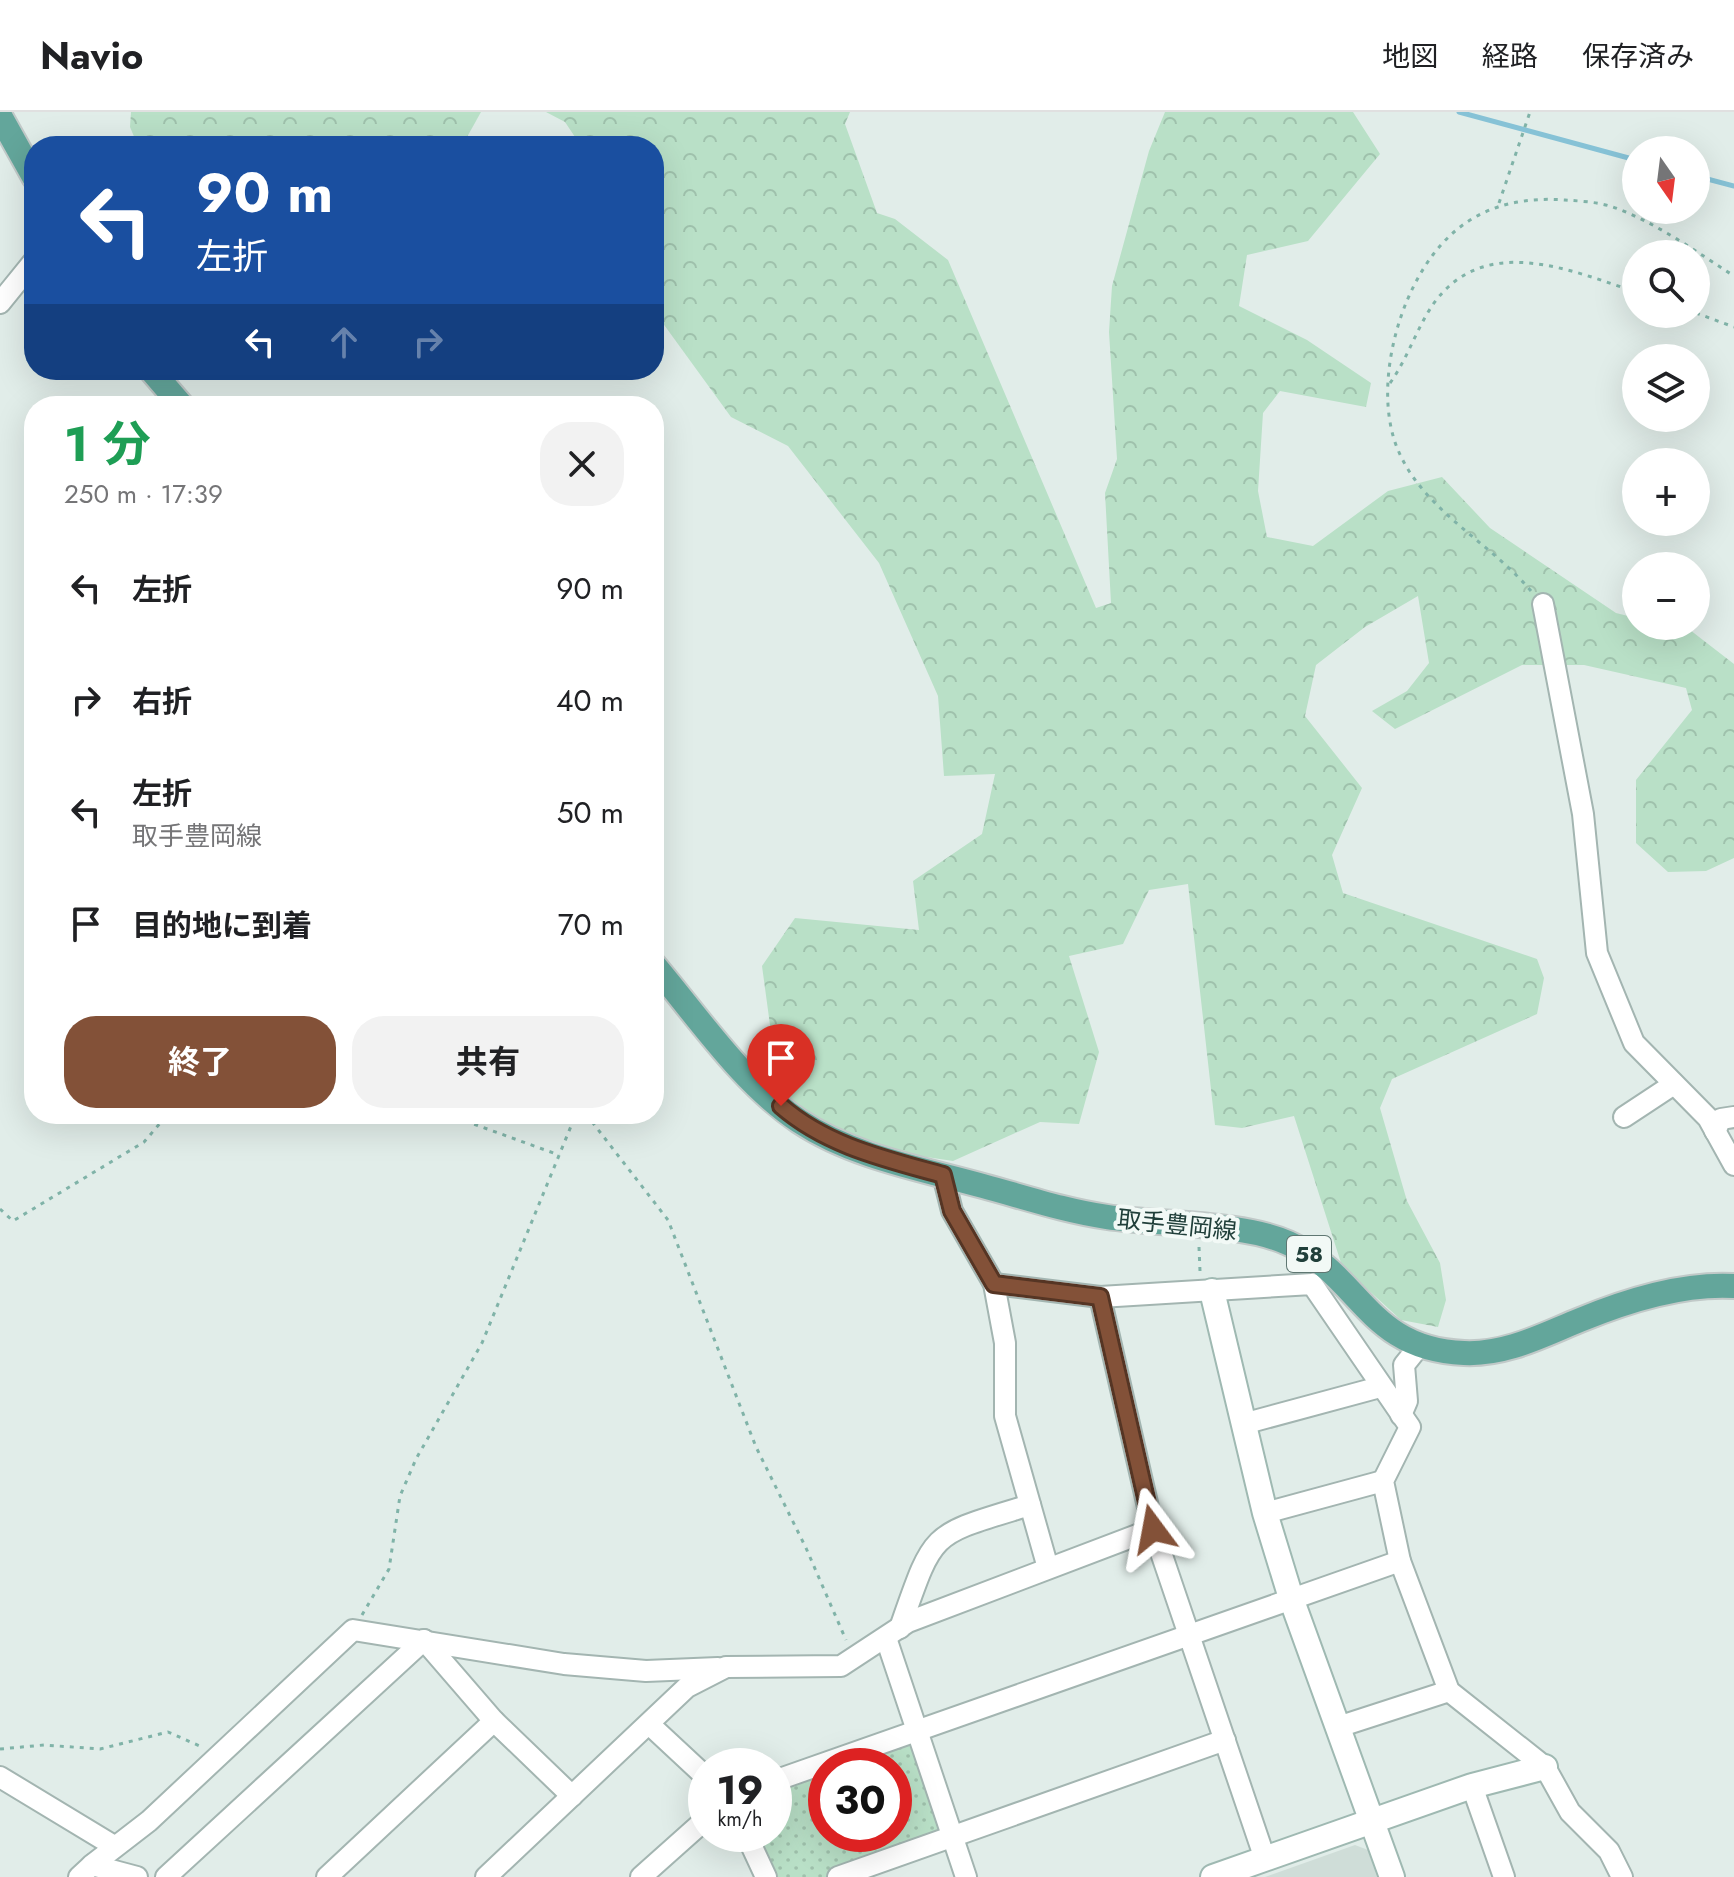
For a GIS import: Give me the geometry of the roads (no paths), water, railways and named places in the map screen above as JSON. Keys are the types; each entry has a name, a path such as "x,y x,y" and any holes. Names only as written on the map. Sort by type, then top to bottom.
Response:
{"main road":[{"path":"0,116 24,159"},
{"path":"160,380 173,396"},
{"name":"取手豊岡線","path":"664,977 728,1053 798,1120 851,1148 1098,1216 1242,1231 1287,1242 1328,1268 1378,1322 1420,1345 1464,1353 1510,1348 1637,1300 1692,1287 1734,1286"}],"street":[{"path":"0,303 24,273"},
{"path":"1543,604 1583,814 1597,953 1634,1043 1708,1118 1734,1165"},
{"path":"1624,1117 1674,1084"},
{"path":"1715,1131 1721,1119 1734,1117"},
{"path":"943,1175 952,1211 994,1284 1005,1343 1005,1416 1048,1568"},
{"path":"994,1284 1100,1297 1312,1284 1410,1427 1383,1481 1400,1561 1449,1691 1545,1767 1570,1812 1609,1851 1622,1877"},
{"path":"1206,1291 1291,1598 1392,1877"},
{"path":"1100,1297 1153,1529 1265,1859"},
{"path":"1401,1415 1407,1401 1404,1365 1420,1345"},
{"path":"1243,1424 1380,1387"},
{"path":"1265,1513 1383,1481"},
{"path":"966,1877 916,1729 893,1633 926,1553 942,1536 1030,1505"},
{"path":"86,1871 149,1821 217,1754 353,1630 564,1664 646,1671 841,1666 893,1633 1048,1568 1153,1529"},
{"path":"792,1774 1400,1561"},
{"path":"424,1640 494,1721 572,1796"},
{"path":"166,1877 424,1640"},
{"path":"486,1877 687,1687 726,1667"},
{"path":"1338,1727 1449,1691"},
{"path":"327,1877 494,1721"},
{"path":"649,1724 688,1760"},
{"path":"838,1877 1225,1740"},
{"path":"1213,1877 1472,1786 1545,1767"},
{"path":"0,1777 114,1846"},
{"path":"1472,1786 1504,1877"},
{"path":"641,1877 688,1835"},
{"path":"754,1852 766,1877"},
{"path":"86,1871 137,1877"}],"waterway":[{"path":"1459,112 1622,156"},
{"path":"1710,180 1734,186"}]}
